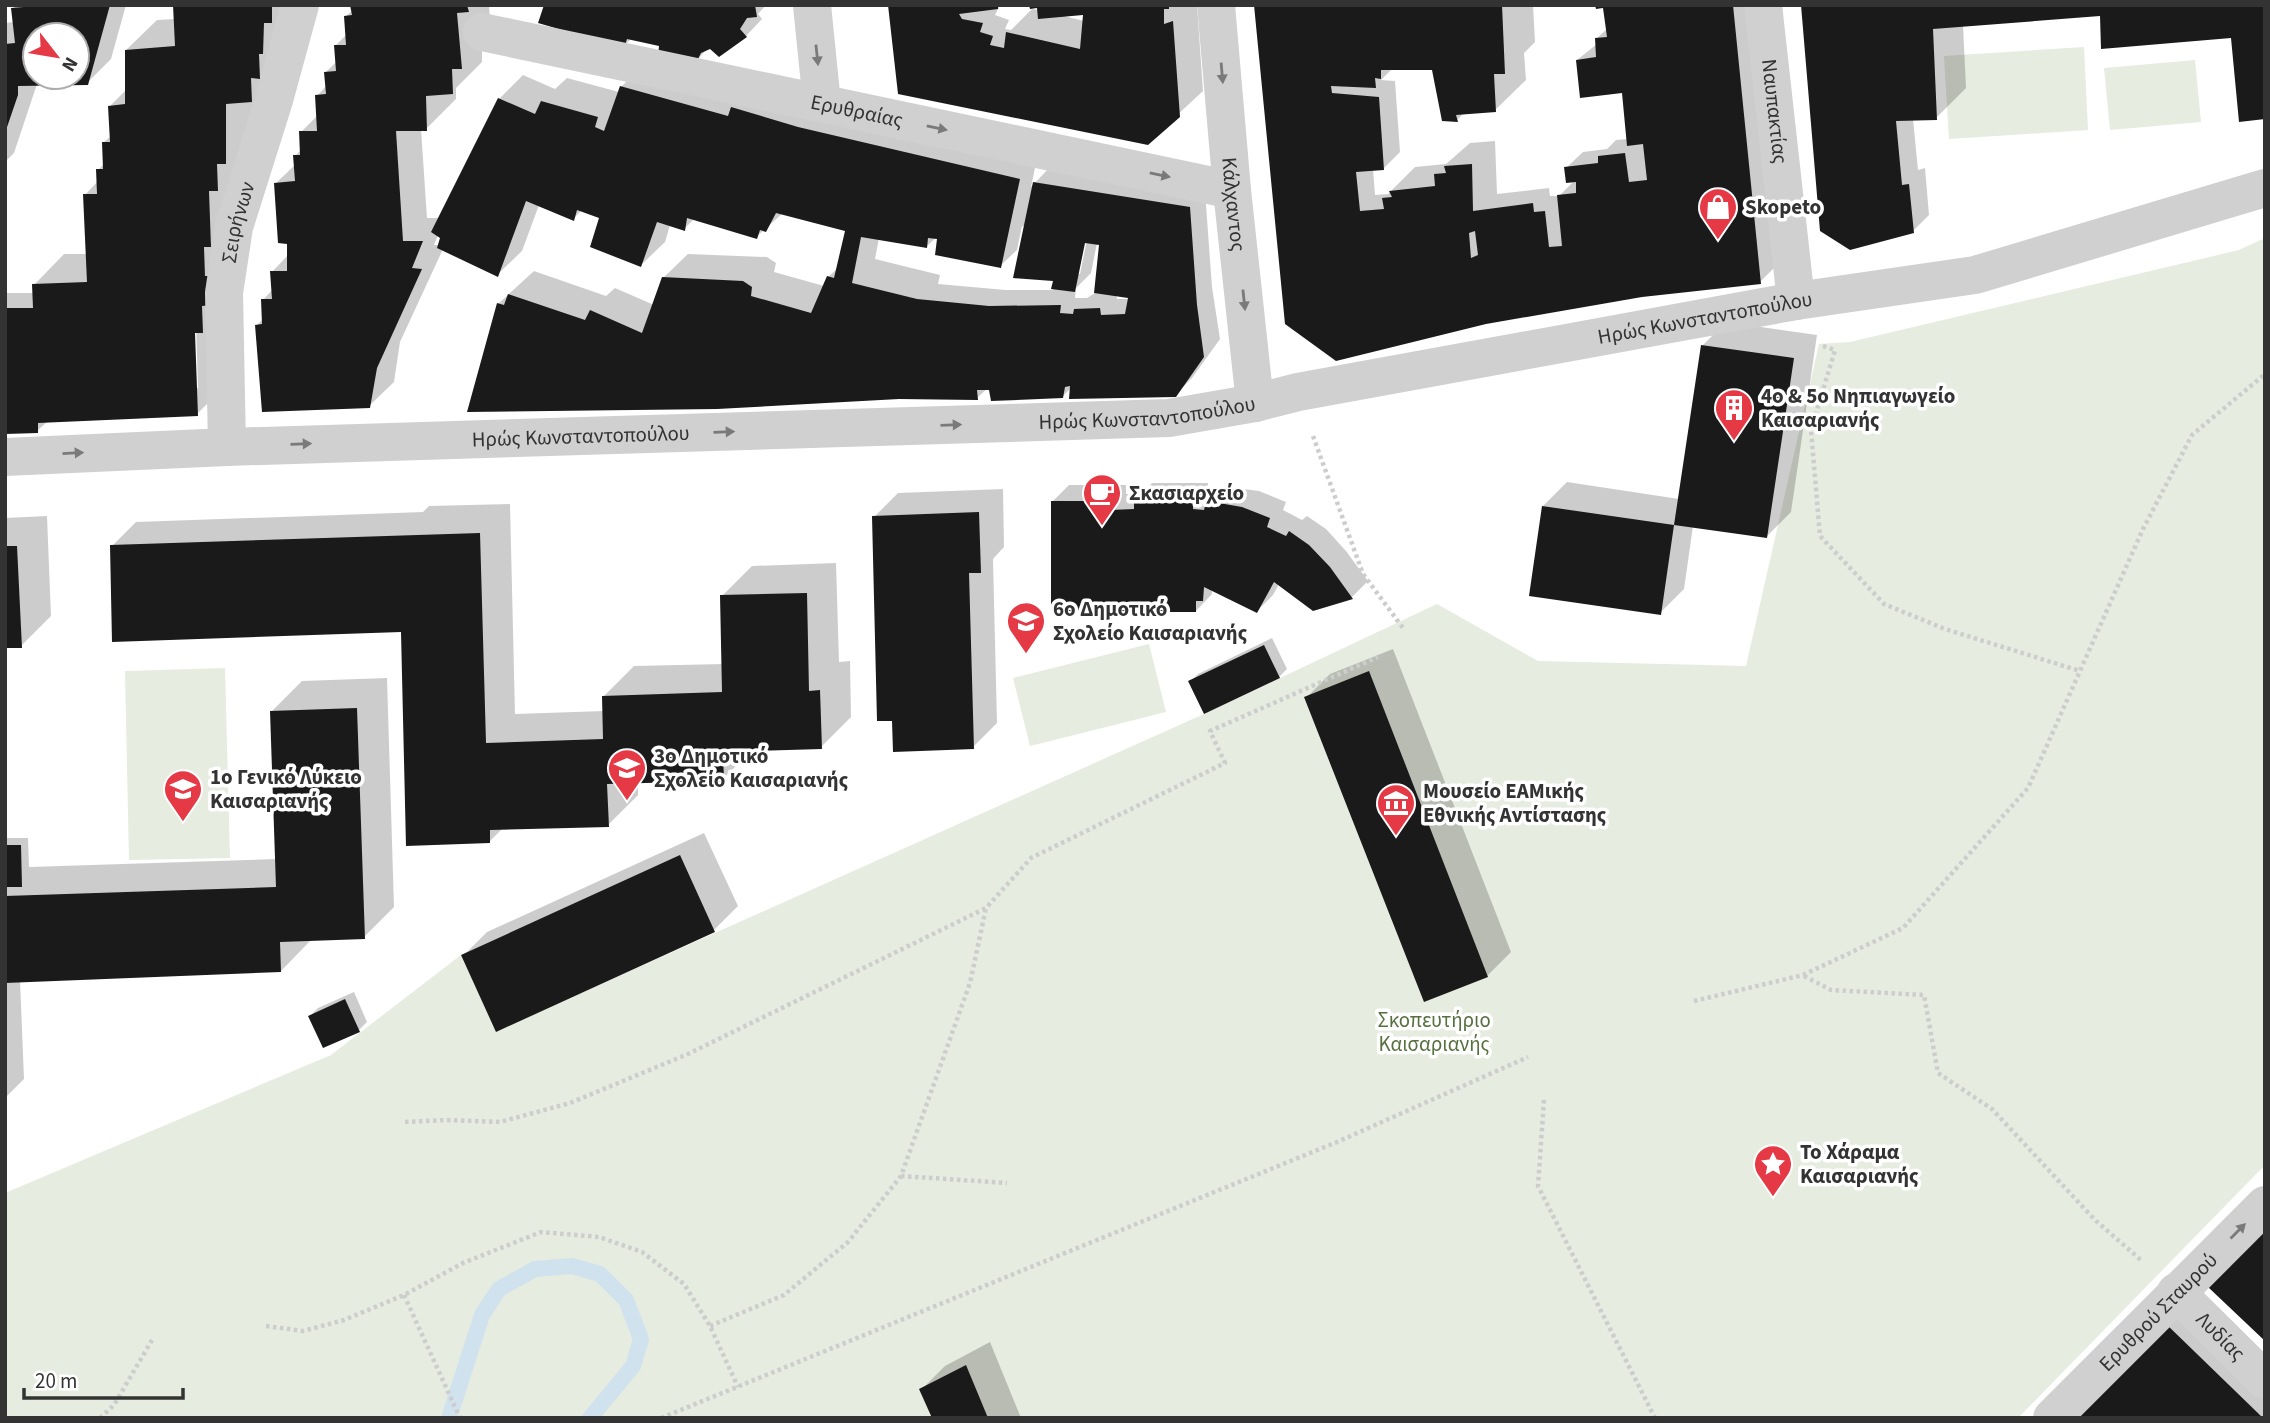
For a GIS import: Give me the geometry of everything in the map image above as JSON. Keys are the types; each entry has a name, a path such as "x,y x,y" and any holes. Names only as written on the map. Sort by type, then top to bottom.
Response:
{"street":[{"name":"Σειρήνων","path":"227,447 225,293 234,227 274,100 300,5"},
{"path":"812,5 822,104"},
{"name":"Κάλχαντος","path":"1216,5 1232,190 1255,403"},
{"name":"Ναυπακτίας","path":"1763,5 1796,301"},
{"name":"Ερυθραίας","path":"482,32 1232,190"},
{"name":"Ηρώς Κωνσταντοπούλου","path":"5,457 227,447 1169,418 1796,301 1975,275 2149,222 2256,196"},
{"name":"Ερυθρού Σταυρού","path":"2052,1418 2265,1205"},
{"name":"Λυδίας","path":"2176,1292 2265,1380"}],"path":[{"path":"1819,344 1835,350 1811,430 1820,536 1884,604 1945,629 2080,671"},
{"path":"1694,1001 1803,975 1903,928 2028,788 2143,529 2192,435 2265,374"},
{"path":"1298,392 1363,574 1403,628"},
{"path":"405,1122 500,1122 570,1104 688,1054 986,908 1031,858 1225,763 1210,731 1378,657"},
{"path":"710,1326 784,1296 848,1242 901,1176 970,984 986,908"},
{"path":"1803,975 1831,990 1924,995 1938,1073 1993,1110 2095,1220 2176,1292"},
{"path":"661,1418 1337,1142 1528,1057"},
{"path":"1544,1100 1538,1186 1655,1418"},
{"path":"901,1176 1007,1184"},
{"path":"266,1326 303,1331 344,1320 404,1295 463,1263 541,1232 599,1237 642,1252 684,1284 710,1326 738,1387"},
{"path":"404,1295 460,1418"},
{"path":"100,1418 114,1405 152,1340"}],"green space":[{"path":"2084,47 2088,130 1949,139 1944,56"},
{"path":"2195,60 2201,122 2110,130 2104,68"},
{"name":"Σκοπευτήριο Καισαριανής","path":"2265,238 2265,1165 2018,1418 5,1418 5,1193 331,1055 461,955 496,1031 1204,714 1437,604 1538,661 1746,666 1819,344 1850,342 2239,250"},
{"path":"1149,644 1166,712 1030,746 1013,678"},
{"path":"225,668 230,858 129,860 125,671"}],"building":[{"path":"110,5 91,74 91,21 21,21 21,86 18,86 18,95 5,133 5,44 15,43 11,8"},
{"path":"173,5 272,5 272,23 264,23 263,54 259,54 260,79 251,78 252,102 226,104 226,164 217,164 218,191 209,191 211,247 204,247 205,276 211,276 213,305 202,306 203,333 195,333 198,416 38,423 38,433 5,434 5,308 33,308 32,284 87,282 83,194 97,194 96,169 103,169 102,142 110,142 108,106 125,104 125,50 175,46"},
{"path":"350,5 467,5 469,12 457,13 462,69 452,69 453,94 426,96 427,131 396,131 403,241 423,241 412,268 422,269 377,368 370,408 262,412 255,325 262,324 261,299 272,299 270,271 287,271 287,244 278,243 274,183 295,181 293,155 300,155 299,131 317,131 315,95 326,94 324,72 336,71 334,45 346,45 344,16 352,15"},
{"path":"544,5 755,5 757,17 747,18 740,29 747,37 719,57 710,49 701,53 697,61 658,56 659,46 627,39 624,48 538,23"},
{"path":"888,5 998,5 998,9 959,14 962,19 983,23 980,32 993,36 990,45 1004,48 1006,32 1080,49 1083,15 1038,19 1037,8 1030,9 1029,5 1169,5 1169,9 1164,9 1164,24 1173,21 1180,117 1148,145 898,94"},
{"path":"1254,5 1502,5 1505,74 1494,74 1496,112 1456,115 1458,122 1442,121 1432,70 1381,70 1381,79 1375,78 1376,88 1331,86 1332,93 1379,97 1384,170 1356,172 1360,211 1384,209 1382,198 1392,197 1389,191 1435,186 1434,174 1446,173 1444,166 1472,164 1473,211 1533,203 1534,212 1545,211 1549,247 1562,246 1557,195 1576,193 1576,182 1566,183 1564,167 1598,163 1598,156 1625,153 1629,182 1647,180 1643,144 1627,146 1622,93 1580,98 1576,60 1596,57 1595,38 1607,37 1603,8 1596,9 1595,5 1733,5 1761,284 1642,297 1486,324 1336,361 1285,324","holes":["1475,231 1478,255 1471,258 1469,233"]},
{"path":"1801,5 2265,5 2265,119 2239,122 2231,38 2101,49 2100,16 1933,29 1937,120 1896,121 1902,185 1909,184 1914,233 1850,250 1820,231"},
{"path":"620,86 728,116 731,107 798,127 1020,179 1001,268 935,255 937,239 928,238 927,248 861,237 852,283 917,299 989,306 1061,305 1060,313 1073,314 1074,309 1100,308 1101,315 1125,314 1128,298 1094,293 1099,245 1085,243 1075,292 1051,289 1053,281 1013,278 1033,182 1190,207 1197,305 1204,357 1176,397 1069,399 1070,386 1065,387 1063,398 991,401 989,390 977,390 978,400 899,399 717,409 467,412 497,303 504,305 508,294 585,320 590,310 642,333 662,277 743,281 752,287 751,296 811,313 827,276 834,278 845,231 776,213 766,232 760,230 757,239 687,218 685,231 657,222 641,267 590,247 599,218 577,210 574,221 526,201 498,277 437,248 440,238 431,232 498,98 535,114 541,101 598,117 595,127 604,131"},
{"name":"4o & 5ο Νηπιαγωγείο Καισαριανής","path":"1701,345 1794,358 1767,538 1674,525"},
{"path":"1134,499 1193,499 1193,509 1204,510 1205,506 1219,503 1242,507 1270,518 1267,527 1286,536 1289,531 1309,545 1330,567 1353,599 1313,611 1274,582 1257,613 1204,587 1203,601 1196,601 1196,612 1051,612 1051,501 1111,501 1110,510 1134,509"},
{"path":"1542,506 1674,525 1661,615 1529,596"},
{"path":"979,512 981,573 969,573 974,749 893,752 892,721 877,721 872,516"},
{"path":"480,533 486,743 603,739 602,696 722,692 720,595 807,593 809,691 820,690 822,749 723,752 724,781 607,784 609,827 490,830 490,843 406,846 401,632 112,642 110,545"},
{"path":"5,546 17,546 22,648 5,648"},
{"path":"1264,645 1280,678 1204,714 1188,681"},
{"name":"Μουσείο ΕΑΜικής Εθνικής Αντίστασης","path":"1369,671 1488,977 1424,1002 1304,697"},
{"path":"357,708 365,939 280,942 281,972 5,983 5,896 276,887 270,711"},
{"path":"5,845 21,845 22,887 5,887"},
{"path":"680,855 715,932 496,1032 461,955"},
{"path":"345,999 360,1032 323,1048 308,1016"},
{"path":"2265,1227 2265,1341 2208,1287"},
{"path":"2163,1321 2263,1418 2071,1418"},
{"path":"966,1365 988,1418 932,1418 919,1389"}],"waterway":[{"path":"449,1418 482,1315 499,1289 535,1269 572,1266 600,1274 626,1300 641,1339 633,1366 590,1418"}],"place":[{"name":"Skopeto","path":"1718,241"},
{"name":"4o & 5ο Νηπιαγωγείο Καισαριανής","path":"1734,442"},
{"name":"Σκασιαρχείο","path":"1102,527"},
{"name":"6ο Δημοτικό Σχολείο Καισαριανής","path":"1026,655"},
{"name":"3ο Δημοτικό Σχολείο Καισαριανής","path":"627,802"},
{"name":"1ο Γενικό Λύκειο Καισαριανής","path":"183,823"},
{"name":"Μουσείο ΕΑΜικής Εθνικής Αντίστασης","path":"1396,837"},
{"name":"Το Χάραμα Καισαριανής","path":"1773,1198"}]}
